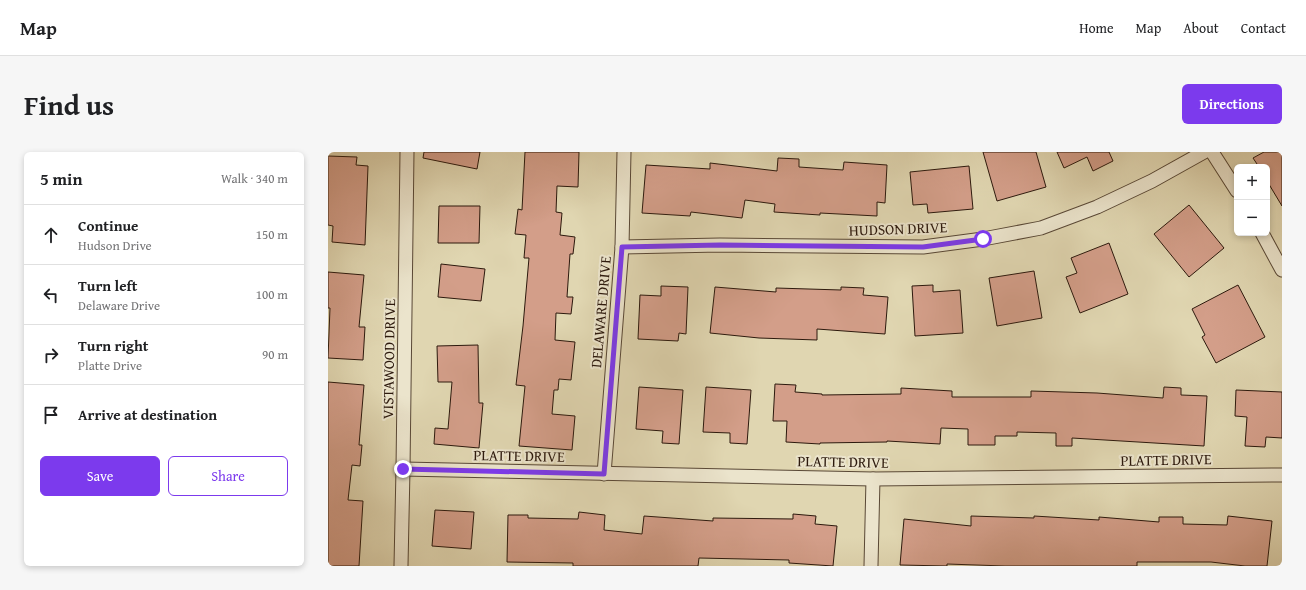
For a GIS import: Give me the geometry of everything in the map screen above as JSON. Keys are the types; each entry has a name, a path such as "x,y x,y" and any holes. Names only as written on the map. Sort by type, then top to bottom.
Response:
{"street":[{"name":"VISTAWOOD DRIVE","path":"401,566 407,152"},
{"name":"DELAWARE DRIVE","path":"604,474 622,247 624,152"},
{"name":"HUDSON DRIVE","path":"622,247 720,245 923,247 983,239 1041,228 1096,207 1152,181 1204,152"},
{"path":"1212,152 1234,187"},
{"path":"1264,236 1282,270"},
{"name":"PLATTE DRIVE","path":"403,469 873,479 1282,475"},
{"path":"871,566 873,479"}],"building":[{"path":"424,152 480,152 477,169 423,158"},
{"path":"525,152 579,152 578,187 557,186 556,212 562,213 560,235 575,237 573,254 570,254 567,297 573,297 571,314 556,313 555,340 575,342 571,380 559,379 558,390 554,390 552,414 575,416 572,450 519,446 525,386 516,385 529,258 524,258 526,235 515,234 518,209 522,210"},
{"path":"983,152 1036,152 1046,187 997,201"},
{"path":"1057,152 1109,152 1113,161 1093,171 1087,157 1064,168"},
{"path":"1264,152 1282,152 1282,206 1270,186 1270,164 1257,164 1253,158"},
{"path":"328,156 357,157 356,165 368,166 365,245 332,242 333,226 328,225"},
{"path":"778,158 799,159 799,167 843,170 844,162 887,165 885,203 877,202 877,216 820,213 820,215 774,212 775,204 745,200 742,218 691,212 690,216 642,213 646,165 710,169 710,163 777,171"},
{"path":"969,166 973,209 928,213 927,204 913,205 910,172"},
{"path":"1189,205 1224,248 1189,277 1154,234"},
{"path":"439,206 480,206 479,243 438,243"},
{"path":"1109,243 1128,294 1080,313 1066,277 1077,273 1071,258"},
{"path":"441,264 485,269 481,301 438,297"},
{"path":"1034,271 1042,318 997,326 989,278"},
{"path":"328,272 364,275 359,327 365,327 363,360 328,358 330,308 328,308"},
{"path":"933,285 933,292 960,290 963,333 915,336 912,286"},
{"path":"1238,285 1265,337 1216,363 1202,337 1205,335 1192,309"},
{"path":"661,286 688,287 686,334 679,333 678,341 638,339 640,295 661,296"},
{"path":"715,287 776,292 776,288 841,290 841,287 864,288 863,295 888,297 885,334 817,329 817,340 759,338 710,333"},
{"path":"478,345 479,403 483,403 479,448 434,444 435,428 448,429 452,382 438,382 437,346"},
{"path":"328,382 364,385 359,445 362,445 360,466 352,465 348,500 363,501 359,566 328,566"},
{"path":"775,384 796,385 795,392 822,395 901,394 901,388 952,391 952,397 1031,397 1031,391 1097,393 1163,398 1164,387 1181,388 1181,395 1207,396 1204,446 1072,438 1072,446 1056,446 1056,433 1017,432 1017,436 995,436 995,445 968,445 968,429 941,428 940,444 887,441 820,444 786,442 787,421 773,421"},
{"path":"639,387 683,390 679,444 662,443 663,431 636,429"},
{"path":"706,387 751,390 747,444 730,443 730,433 703,432"},
{"path":"1236,390 1282,392 1282,438 1266,437 1265,447 1245,446 1247,417 1235,416"},
{"path":"435,510 474,512 471,549 432,546"},
{"path":"579,512 605,515 604,530 642,534 644,516 713,521 713,518 793,519 793,514 816,516 815,524 837,526 833,566 789,563 789,560 699,558 698,566 573,566 573,563 507,562 508,515 528,515 528,518 578,519"},
{"path":"971,516 1034,518 1034,516 1099,520 1099,517 1159,522 1159,517 1183,517 1183,524 1227,525 1228,516 1272,521 1267,566 1245,566 1211,562 1137,562 1137,566 900,565 904,519 971,526"}],"route":[{"path":"403,469 604,474 622,247 720,245 923,247 983,239"}]}
